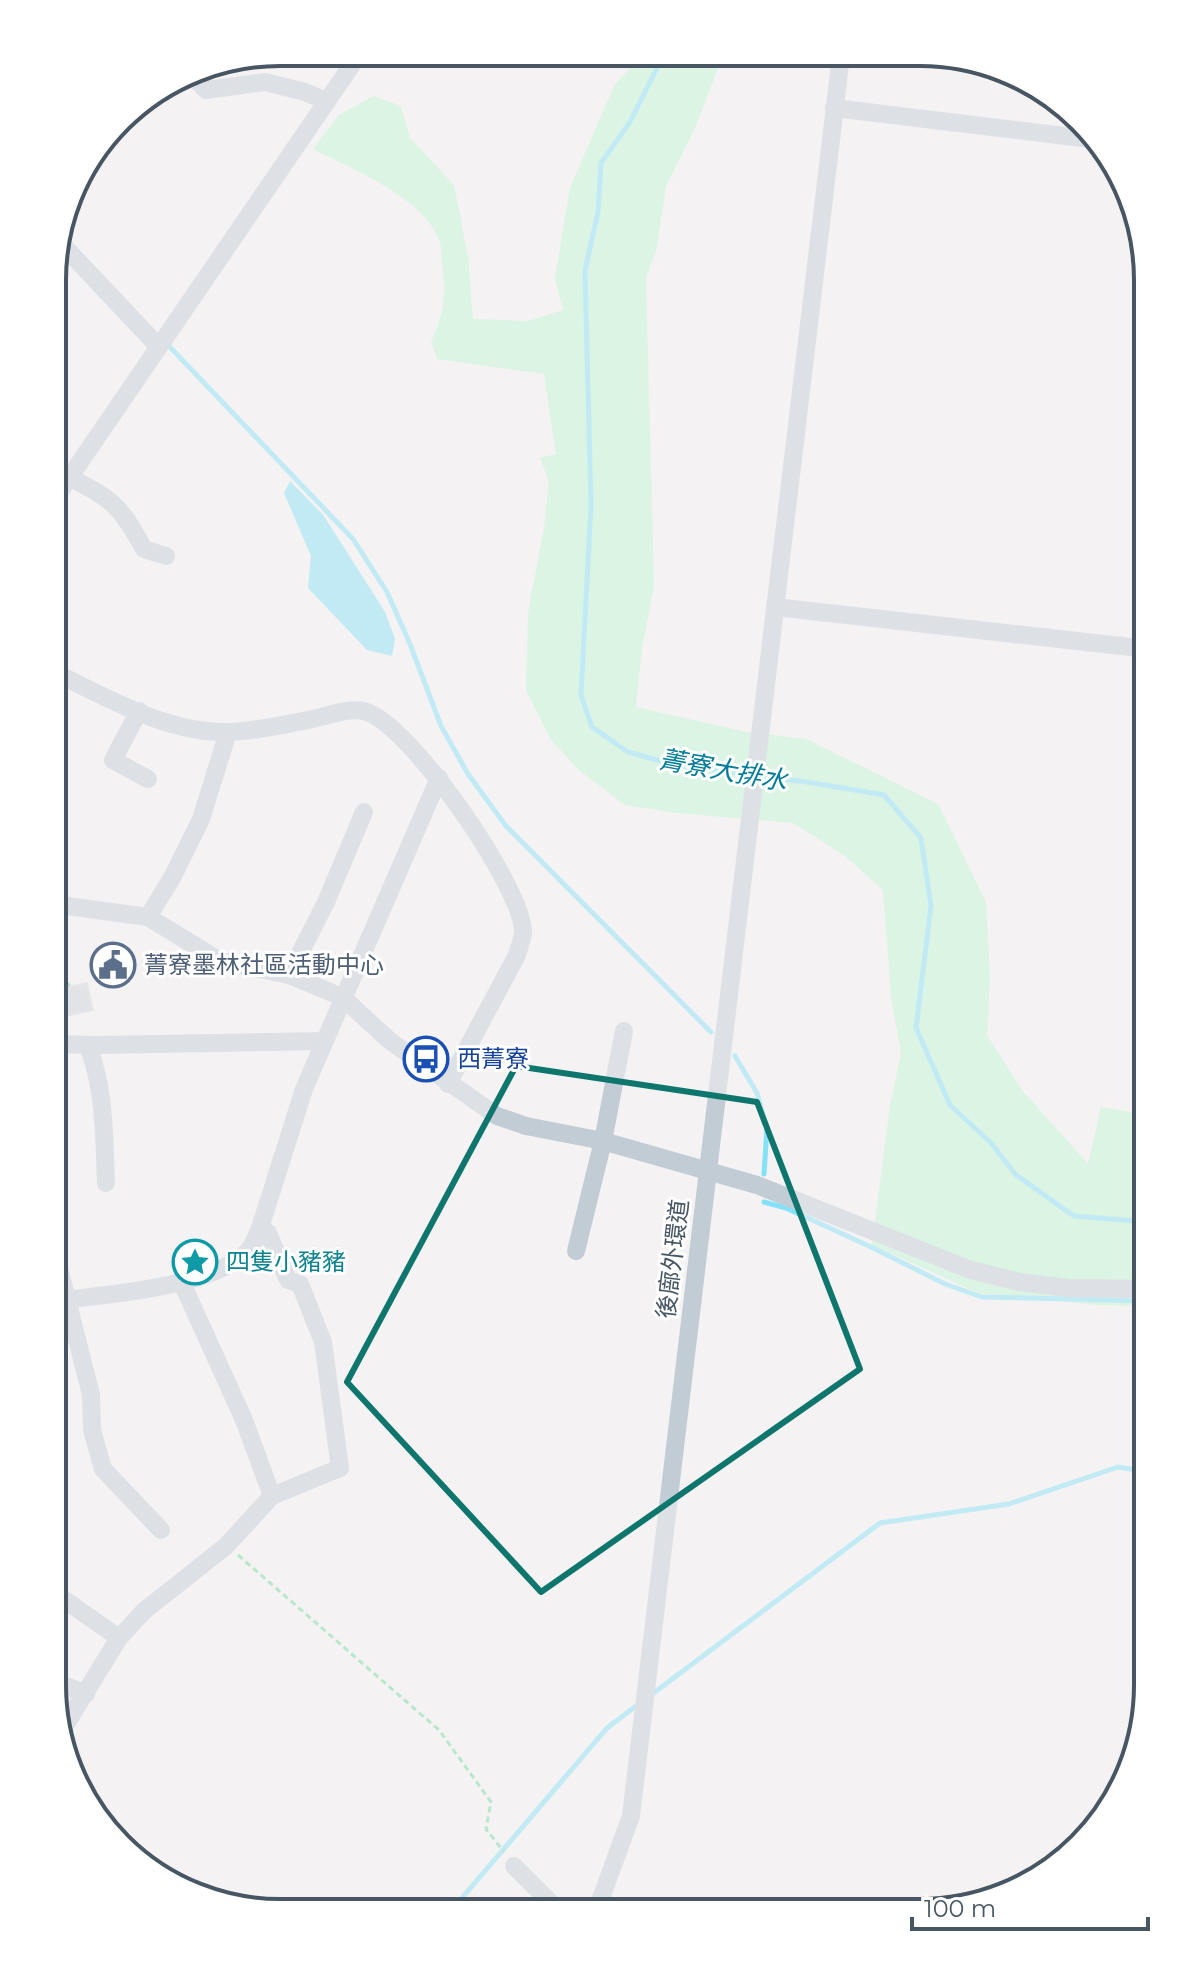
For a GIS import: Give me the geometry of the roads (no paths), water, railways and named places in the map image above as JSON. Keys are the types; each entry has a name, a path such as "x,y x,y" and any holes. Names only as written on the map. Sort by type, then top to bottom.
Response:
{"street":[{"path":"66,482 351,66"},
{"name":"後廍外環道","path":"601,1899 631,1816 840,66"},
{"path":"198,82 206,90 265,82 326,101"},
{"path":"834,108 1079,138"},
{"path":"68,251 158,346"},
{"path":"69,477 104,496 126,516 144,549 166,556"},
{"path":"775,607 1134,647"},
{"path":"66,678 184,729 225,732 363,710 379,717 439,778 488,851 517,908 523,932 517,955 448,1084"},
{"path":"139,711 113,760 148,779"},
{"path":"148,917 173,876 201,819 225,742 225,732"},
{"path":"66,1299 182,1283 230,1265 251,1249 295,1115 324,1041 439,778"},
{"path":"289,975 326,902 364,812"},
{"path":"66,906 148,917 220,961 289,975 342,997 390,1041 497,1116 526,1126 603,1141 708,1169 757,1185 971,1270 1019,1282 1069,1288 1134,1289"},
{"path":"576,1251 603,1141 624,1031"},
{"path":"66,1045 324,1041"},
{"path":"88,1046 97,1069 104,1116 106,1183"},
{"path":"69,1720 119,1638 144,1611 226,1546 272,1496 340,1468 323,1342 300,1284 288,1280 268,1233 260,1228"},
{"path":"182,1283 244,1420 272,1496"},
{"path":"66,1318 91,1395 92,1430 103,1469 161,1530"},
{"path":"66,1601 119,1638"},
{"path":"66,1686 86,1694"},
{"path":"514,1866 547,1899"}],"water":[{"path":"290,481 324,516 385,612 395,639 392,656 367,650 308,588 311,556 284,493"}],"waterway":[{"name":"菁寮大排水","path":"658,66 630,122 601,163 598,212 585,271 591,505 581,695 592,727 628,752 679,766 884,795 921,838 931,906 916,1028 950,1105 991,1143 1016,1175 1074,1216 1134,1221"},
{"path":"168,345 353,539 387,592 441,726 468,774 506,826 711,1032"},
{"path":"735,1056 757,1093 767,1128 764,1174"},
{"path":"764,1202 786,1208 945,1284 982,1297 1134,1301"},
{"path":"651,1695 880,1523 1009,1504 1118,1467 1134,1470"},
{"path":"461,1899 607,1728 640,1703"}],"place":[{"name":"菁寮墨林社區活動中心","path":"113,965"},
{"name":"西菁寮","path":"426,1059"},
{"name":"四隻小豬豬","path":"195,1262"}]}
